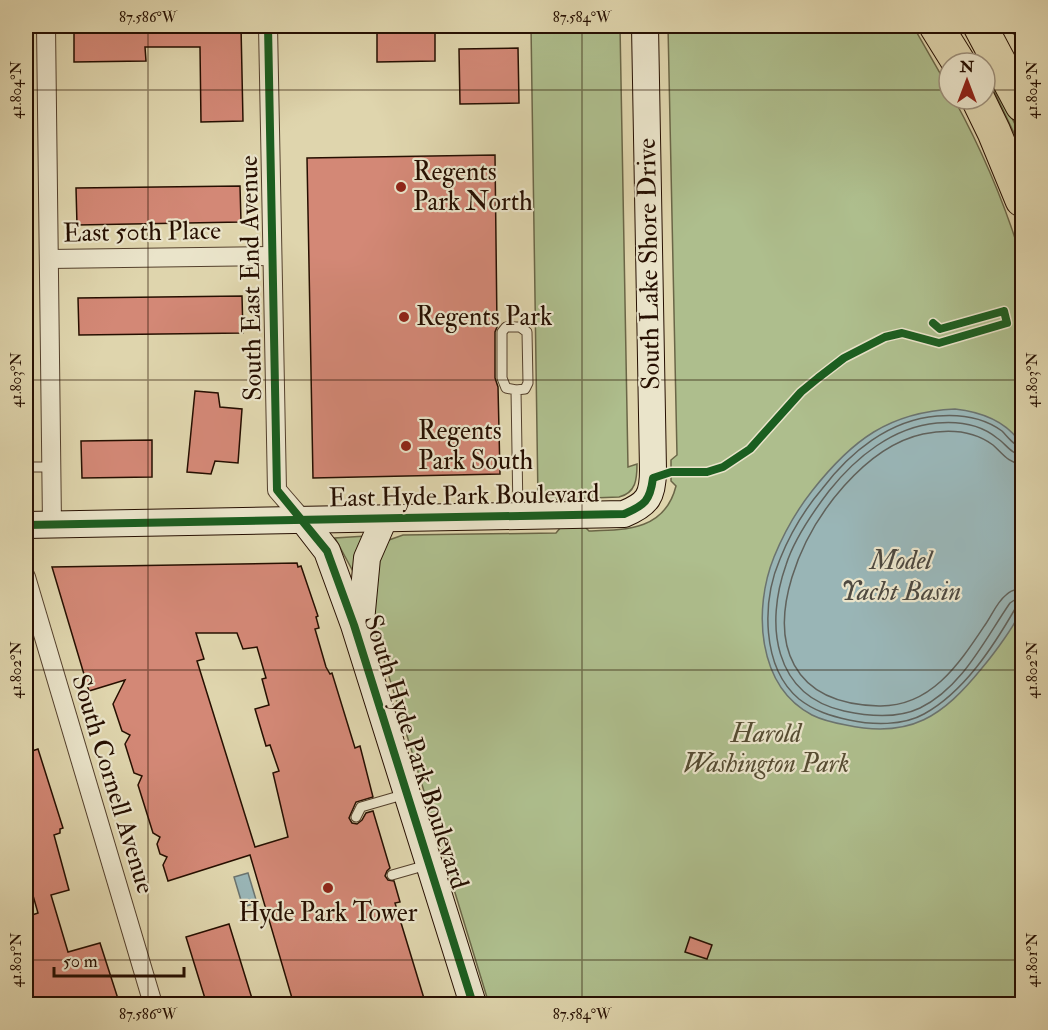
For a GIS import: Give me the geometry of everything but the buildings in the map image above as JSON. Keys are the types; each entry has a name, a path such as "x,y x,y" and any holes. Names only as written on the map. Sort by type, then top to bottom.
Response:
{"highway":[{"path":"936,26 952,51"},
{"path":"980,26 1023,105"},
{"path":"984,111 1023,200"}],"street":[{"path":"46,26 52,525"},
{"name":"South East End Avenue","path":"268,26 277,490 303,520"},
{"name":"South Lake Shore Drive","path":"645,26 653,470 651,494 647,500"},
{"name":"East 50th Place","path":"49,259 272,256"},
{"name":"East Hyde Park Boulevard","path":"26,525 624,513 636,509 647,500"},
{"path":"359,640 367,558 384,519"},
{"name":"South Hyde Park Boulevard","path":"303,520 327,551 359,640 473,1005"},
{"name":"South Cornell Avenue","path":"26,577 153,1005"}],"lane":[{"path":"506,327 520,327 527,332 528,383 525,389 516,390 506,388 502,378 502,332 506,327"},
{"path":"516,390 518,515"},
{"path":"26,467 52,467"},
{"path":"356,817 361,807 408,793"},
{"path":"392,874 430,864"}],"green space":[{"path":"531,26 620,26 628,467 637,464 636,480 632,489 619,497 538,500"},
{"name":"Harold Washington Park","path":"668,26 913,26 937,68 937,111 960,111 992,178 1022,260 1022,1004 489,1004 372,621 377,550 389,540 403,535 556,533 561,527 585,527 589,531 617,530 643,525 654,519 671,501 676,486 671,481 671,460 677,455"},
{"path":"1003,26 1022,26 1022,49 1015,35"},
{"path":"997,89 1022,138 1022,150 997,97"},
{"path":"366,536 355,575 335,538"}],"water":[{"name":"Model Yacht Basin","path":"955,409 993,419 1009,430 1022,445 1024,598 1022,608 1010,630 968,685 939,711 924,720 889,729 869,729 812,715 794,702 780,685 770,666 764,645 762,622 767,578 786,531 812,491 857,443 891,423 910,416"},
{"path":"248,873 257,903 243,907 234,877"}],"cycle path":[{"path":"268,26 277,490 327,551 354,625 473,1004"},
{"path":"26,525 624,514 642,505 648,497 653,478 671,472 707,472 723,467 750,449 801,392 844,358 885,337 902,333 939,343 1007,323 1004,311 940,329 933,323"}],"place":[{"name":"Regents Park North","path":"401,187"},
{"name":"Regents Park","path":"404,317"},
{"name":"Regents Park South","path":"406,446"},
{"name":"Hyde Park Tower","path":"328,888"}]}
